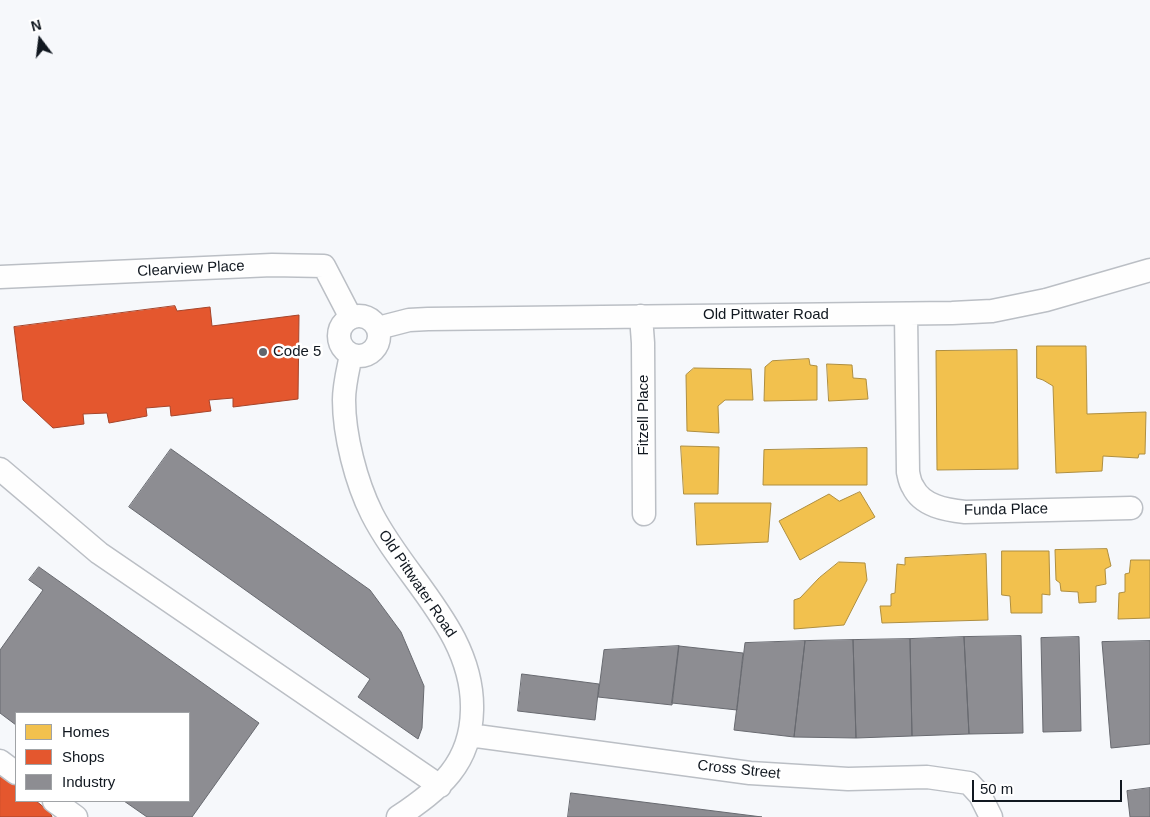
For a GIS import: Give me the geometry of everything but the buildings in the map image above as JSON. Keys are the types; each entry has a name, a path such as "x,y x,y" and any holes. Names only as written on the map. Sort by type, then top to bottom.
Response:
{"street":[{"name":"Clearview Place","path":"0,277 272,265 324,266 351,318"},
{"name":"Old Pittwater Road","path":"378,328 409,320 428,319 906,314 992,311 1046,300 1150,270"},
{"name":"Funda Place","path":"906,314 908,472 913,488 927,502 946,510 965,512 1131,508"},
{"path":"363,316 374,322 378,328 379,341 371,352 365,356 351,355 342,348 338,336 342,325 351,318 363,316"},
{"name":"Fitzell Place","path":"641,316 643,343 644,514"},
{"name":"Old Pittwater Road","path":"351,355 344,400 346,423 356,470 371,511 381,530 443,619 464,661 470,680 472,699 472,718 469,736 463,753 453,770 440,786 421,802 398,817"},
{"path":"0,470 99,553 440,786"},
{"name":"Cross Street","path":"469,736 750,773 848,779 927,777 969,783 980,795 991,817"},
{"path":"0,761 15,772"},
{"path":"55,802 74,816"}],"place":[{"name":"Code 5","path":"263,352"}]}
